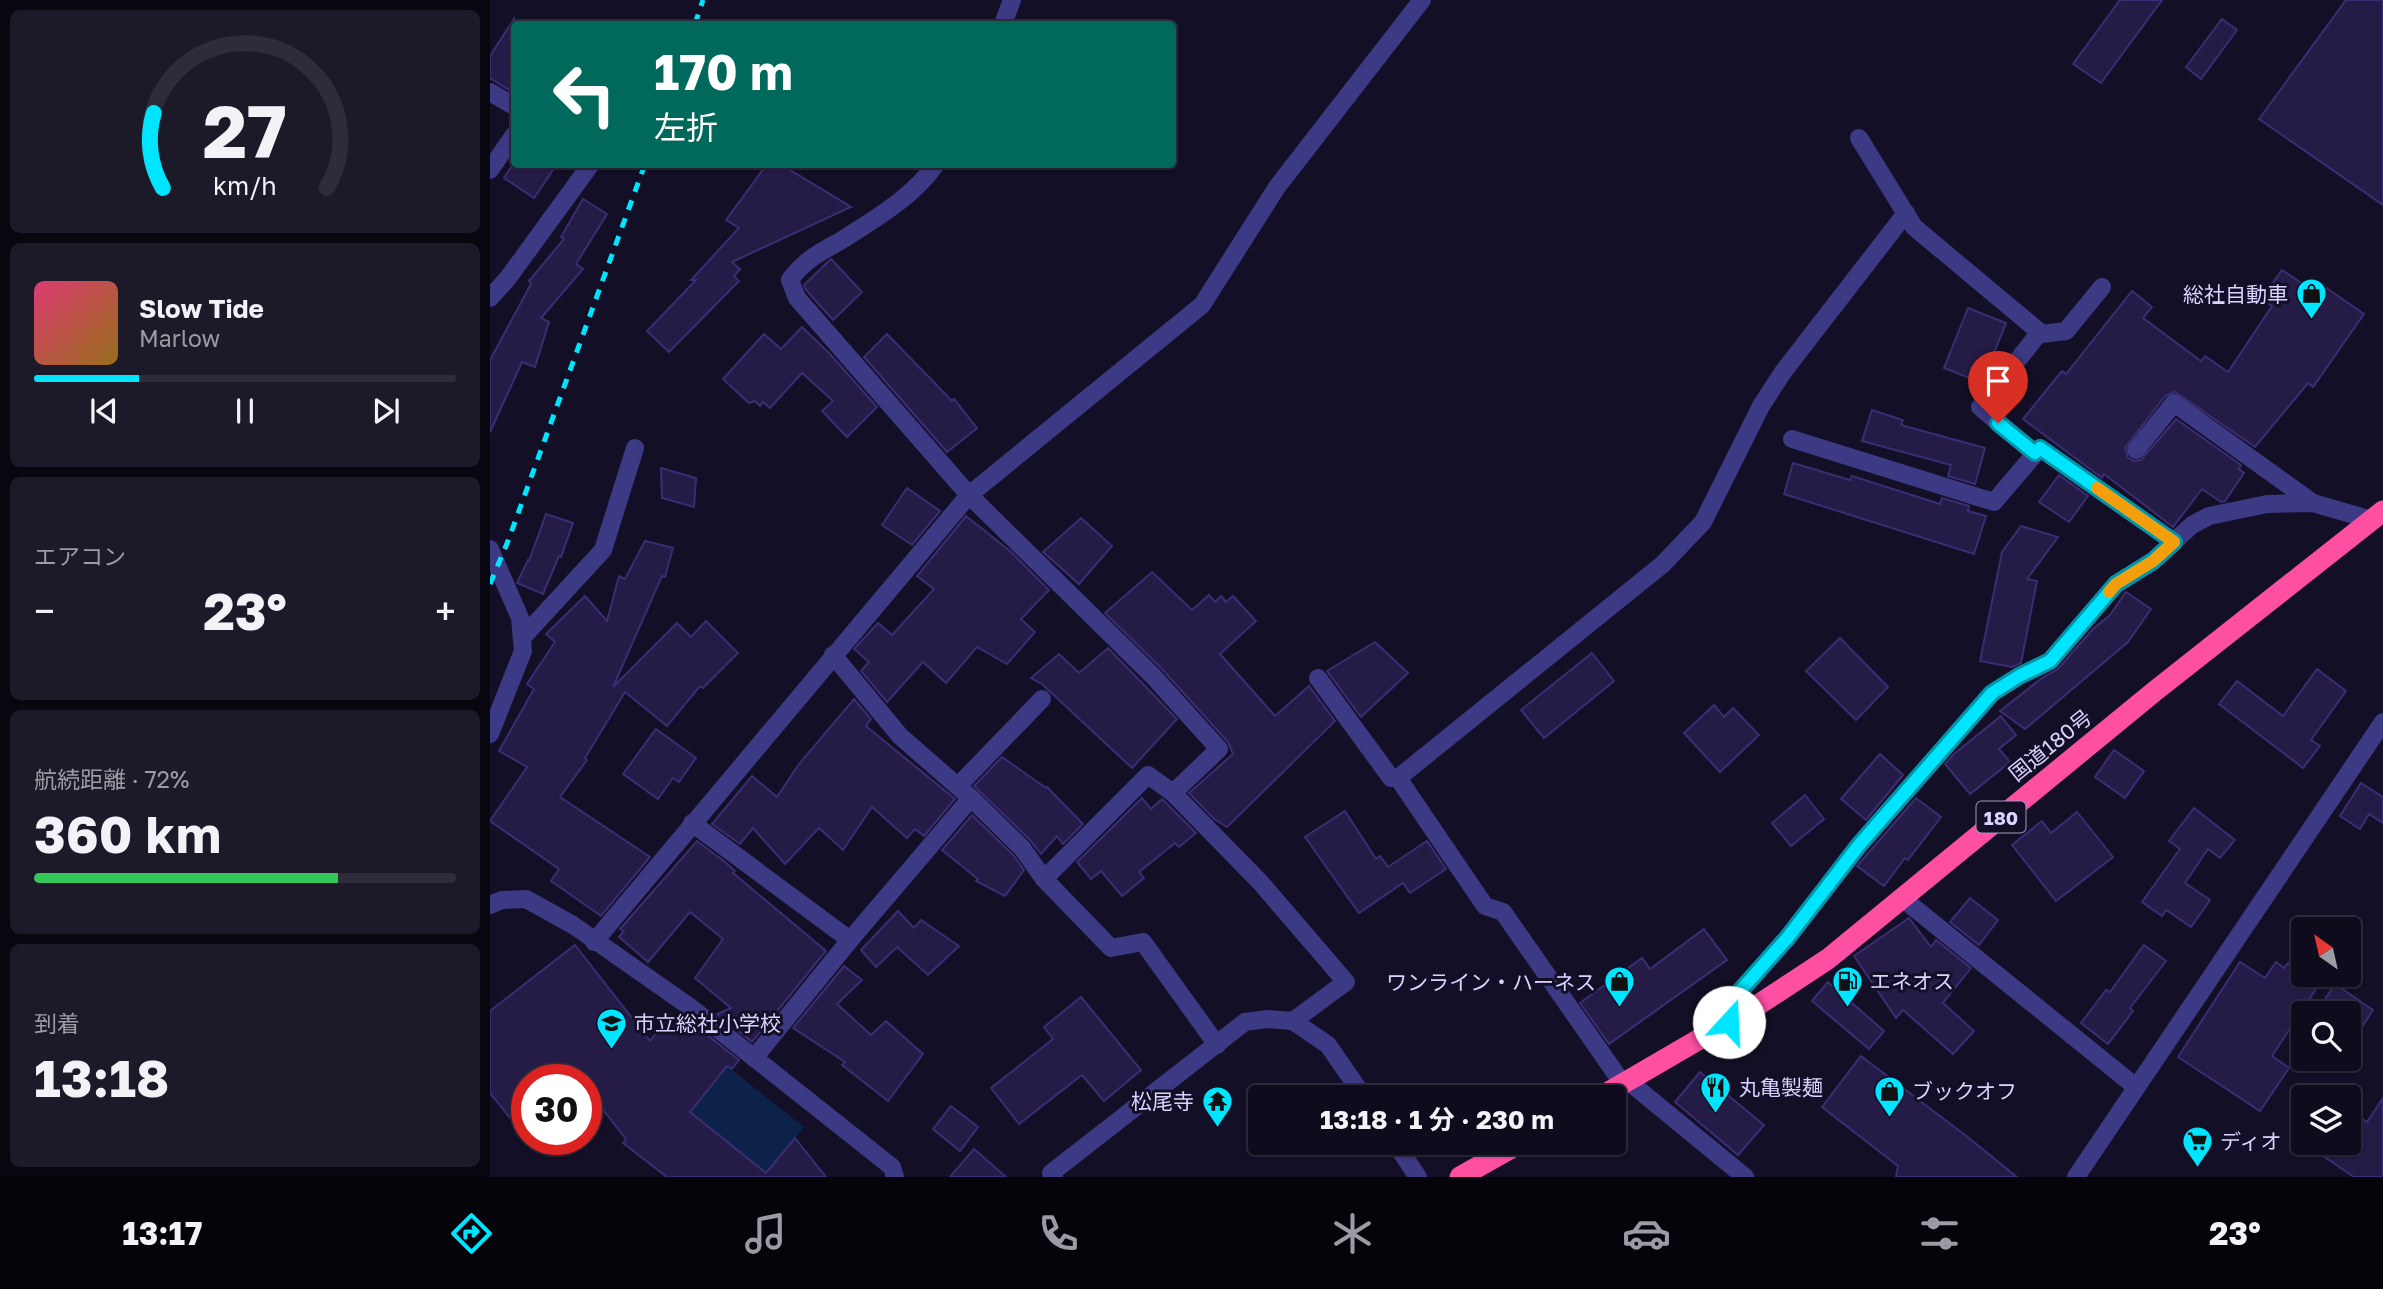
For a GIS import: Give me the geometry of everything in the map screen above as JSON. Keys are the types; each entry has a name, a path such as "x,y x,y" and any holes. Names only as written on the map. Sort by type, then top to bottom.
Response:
{"highway":[{"name":"国道180号","path":"1622,1085 1729,1022 1828,958 2155,691 2377,515"},
{"path":"1460,1177 1499,1155"}],"street":[{"path":"1004,21 1012,0"},
{"path":"594,942 969,495 1202,306 1278,187 1422,0"},
{"path":"490,92 511,104"},
{"path":"1859,138 1914,227 2042,334 2066,331 2102,287"},
{"path":"490,170 511,139"},
{"path":"490,298 508,278 588,168"},
{"path":"933,168 924,182 873,220 800,266 790,280 797,298 969,495 1153,676 1219,749 1173,793"},
{"path":"1318,678 1391,778 1398,778 1575,638 1663,564 1703,522 1761,406 1783,372 1906,213"},
{"path":"2035,453 1980,407 2040,332"},
{"path":"2136,450 2174,403 2313,503"},
{"path":"1792,439 1994,502 2040,448 2174,542"},
{"path":"522,638 603,550 635,448"},
{"path":"1729,1022 1732,1000 1788,937 1859,845 1992,693 2050,661 2116,584 2153,561 2192,525 2209,516 2267,504 2313,503 2377,515"},
{"path":"490,549 520,618 523,652 490,734"},
{"path":"833,655 900,736 965,792 1022,848 1044,879 1111,948 1143,942 1217,1045"},
{"path":"754,1058 1042,699"},
{"path":"2076,1177 2383,722"},
{"path":"1044,879 1148,775 1173,793 1261,883 1346,982 1293,1021"},
{"path":"1398,778 1485,906 1503,912 1626,1083 1745,1177"},
{"path":"692,823 850,940"},
{"path":"1902,898 2136,1087"},
{"path":"490,905 502,900 526,900 573,925 690,1007 892,1167 895,1177"},
{"path":"1054,1177 1051,1173 1245,1023 1267,1019 1293,1021 1328,1045 1356,1085"},
{"path":"1403,1155 1418,1177"}],"water":[{"path":"727,1066 804,1127 766,1173 690,1112"}],"building":[{"path":"2120,0 2162,0 2101,83 2073,64"},
{"path":"2346,0 2383,0 2383,205 2259,119"},
{"path":"2222,19 2237,30 2201,79 2186,67"},
{"path":"511,24 511,91 490,78 490,56"},
{"path":"511,167 554,168 534,198 504,178"},
{"path":"764,168 787,168 851,207 732,262 740,269 734,276 739,281 669,352 647,331 696,280 691,280 739,228 726,220"},
{"path":"583,199 607,214 576,264 583,269 541,318 549,322 535,367 522,362 490,432 490,360 531,284 529,281 564,239 561,237"},
{"path":"831,259 862,292 833,320 804,285"},
{"path":"2282,270 2306,286 2312,278 2364,314 2313,387 2308,383 2255,447 2175,392 2165,396 2125,448 2128,458 2141,460 2176,419 2241,465 2239,469 2244,473 2225,501 2221,502 2202,489 2173,527 2104,474 2102,478 2023,419 2062,371 2066,374 2132,291 2152,307 2143,318 2201,361 2205,356 2228,372 2272,306 2262,299"},
{"path":"1968,308 2006,323 1982,383 1944,368"},
{"path":"802,327 877,407 847,437 822,411 833,401 802,373 770,408 763,402 760,406 755,401 749,403 723,379 764,334 781,349"},
{"path":"887,334 952,401 954,399 977,428 947,452 864,357"},
{"path":"1872,410 1903,420 1901,425 1985,448 1975,484 1948,476 1951,465 1862,441"},
{"path":"1793,463 1850,480 1852,476 1940,504 1942,498 1969,506 1968,511 1986,516 1974,554 1784,494"},
{"path":"661,468 696,478 694,507 662,498"},
{"path":"2059,475 2088,496 2069,522 2039,502"},
{"path":"907,488 940,511 912,545 882,525"},
{"path":"546,514 573,523 561,557 559,556 543,594 517,583 529,561"},
{"path":"966,516 1010,551 1049,590 1021,619 1035,632 1007,664 977,647 946,683 923,662 887,702 861,671 869,662 854,649 878,623 892,635 934,589 917,576"},
{"path":"1081,518 1112,546 1079,584 1043,552"},
{"path":"2021,526 2058,537 2027,579 2037,581 2021,663 2012,667 1980,661 2002,552"},
{"path":"645,541 673,548 665,577 662,576 613,687 677,623 691,637 706,621 738,653 703,688 700,686 667,726 625,692 585,758 587,760 560,797 650,857 601,916 551,881 559,869 490,821 527,767 499,751 534,689 527,684 555,642 546,634 585,596 607,621 619,576 625,579"},
{"path":"1152,572 1192,610 1209,595 1215,602 1221,596 1226,602 1233,596 1256,621 1220,654 1275,716 1309,686 1335,721 1227,827 1214,819 1189,793 1233,754 1228,742 1161,668 1105,613"},
{"path":"2126,592 2151,609 2128,642 2025,729 2000,711 2058,669 2093,629 2110,615"},
{"path":"1840,638 1888,687 1856,720 1806,671"},
{"path":"1375,642 1408,673 1361,717 1327,671"},
{"path":"1108,648 1177,719 1132,768 1043,685 1031,678 1059,654 1079,673"},
{"path":"1592,653 1614,681 1544,738 1521,710"},
{"path":"2317,669 2346,691 2311,740 2320,746 2303,768 2219,704 2237,681 2283,716"},
{"path":"854,699 871,719 866,726 955,799 924,836 915,829 907,838 872,807 843,850 819,828 785,864 753,828 740,844 712,824 752,776 777,797 799,764"},
{"path":"1714,705 1724,717 1733,708 1759,735 1720,772 1684,733"},
{"path":"2001,716 2016,735 1999,749 2010,762 1970,794 1945,764"},
{"path":"656,729 696,758 679,782 673,778 658,799 623,774"},
{"path":"2114,750 2144,771 2125,798 2095,777"},
{"path":"1880,754 1903,775 1866,820 1841,799"},
{"path":"1002,757 1047,787 1083,824 1063,844 1057,836 1041,854 974,786"},
{"path":"2361,783 2383,797 2383,823 2369,814 2360,829 2340,816"},
{"path":"1805,795 1824,819 1791,846 1772,823"},
{"path":"1142,798 1151,809 1162,799 1196,833 1179,847 1175,843 1139,872 1144,878 1122,896 1101,871 1091,879 1077,862"},
{"path":"1916,798 1941,817 1884,886 1857,866"},
{"path":"2194,808 2235,840 2220,858 2208,849 2185,883 2210,900 2191,927 2166,910 2162,916 2142,902 2180,849 2169,841"},
{"path":"1345,811 1376,859 1380,856 1388,867 1427,841 1446,869 1410,893 1403,883 1359,913 1305,837"},
{"path":"2077,812 2113,857 2056,901 2012,845 2042,821 2051,833"},
{"path":"972,815 1013,855 1024,870 1005,896 976,881 978,879 942,850"},
{"path":"697,841 725,862 735,871 733,873 826,951 752,1042 717,1014 731,1008 695,978 723,939 690,912 648,962 619,937 624,931 620,929"},
{"path":"1970,898 1998,920 1979,945 1950,922"},
{"path":"898,911 914,928 921,920 959,946 928,975 897,947 876,967 861,950"},
{"path":"1909,918 1931,947 1936,940 1971,968 1943,1003 1974,1031 1953,1054 1903,1010 1896,1018 1854,956"},
{"path":"1704,929 1727,960 1609,1044 1580,1003 1642,958 1650,969"},
{"path":"575,945 650,1041 671,1015 685,1026 692,1023 739,1060 732,1069 727,1066 690,1112 766,1173 795,1138 826,1177 667,1177 623,1143 626,1139 602,1108 602,1064 511,1064 511,1119 490,1093 490,1011"},
{"path":"2144,945 2166,961 2130,1008 2133,1011 2108,1044 2081,1023 2106,990 2110,992"},
{"path":"2240,962 2265,978 2276,962 2284,968 2288,963 2291,965 2291,987 2317,987 2308,1001 2291,1001 2291,1027 2272,1056 2289,1068 2260,1111 2178,1057"},
{"path":"844,966 862,980 837,1004 871,1035 886,1021 923,1054 888,1101 842,1065 845,1062 793,1028"},
{"path":"1828,982 1884,1031 1869,1049 1812,1001"},
{"path":"2333,987 2339,987 2360,1001 2324,1001"},
{"path":"1081,997 1141,1070 1104,1101 1082,1075 1019,1124 991,1088 1053,1039 1044,1027"},
{"path":"2361,1002 2373,1010 2361,1028"},
{"path":"1861,1056 2017,1177 1896,1177 1898,1166 1822,1107"},
{"path":"1700,1072 1764,1125 1738,1155 1675,1102"},
{"path":"2383,1098 2383,1177 2354,1177 2322,1155 2361,1155 2361,1118 2367,1122"},
{"path":"951,1106 978,1127 960,1151 933,1129"},
{"path":"974,1149 1006,1177 950,1177"}],"railway":[{"path":"696,21 703,0"},
{"path":"490,584 644,168"}],"slow traffic":[{"path":"2097,488 2174,542 2153,561 2116,584 2109,592"}],"place":[{"name":"総社自動車","path":"2311,321"},
{"name":"エネオス","path":"1847,1008"},
{"name":"ワンライン・ハーネス","path":"1619,1009"},
{"name":"市立総社小学校","path":"611,1050"},
{"name":"丸亀製麺","path":"1716,1114"},
{"name":"ブックオフ","path":"1889,1118"},
{"name":"松尾寺","path":"1217,1128"},
{"name":"ディオ","path":"2197,1168"}],"route":[{"path":"1729,1022 1732,1000 1788,937 1859,845 1992,693 2050,661 2116,584 2153,561 2174,542 2040,448 2035,453 1998,423"}]}
